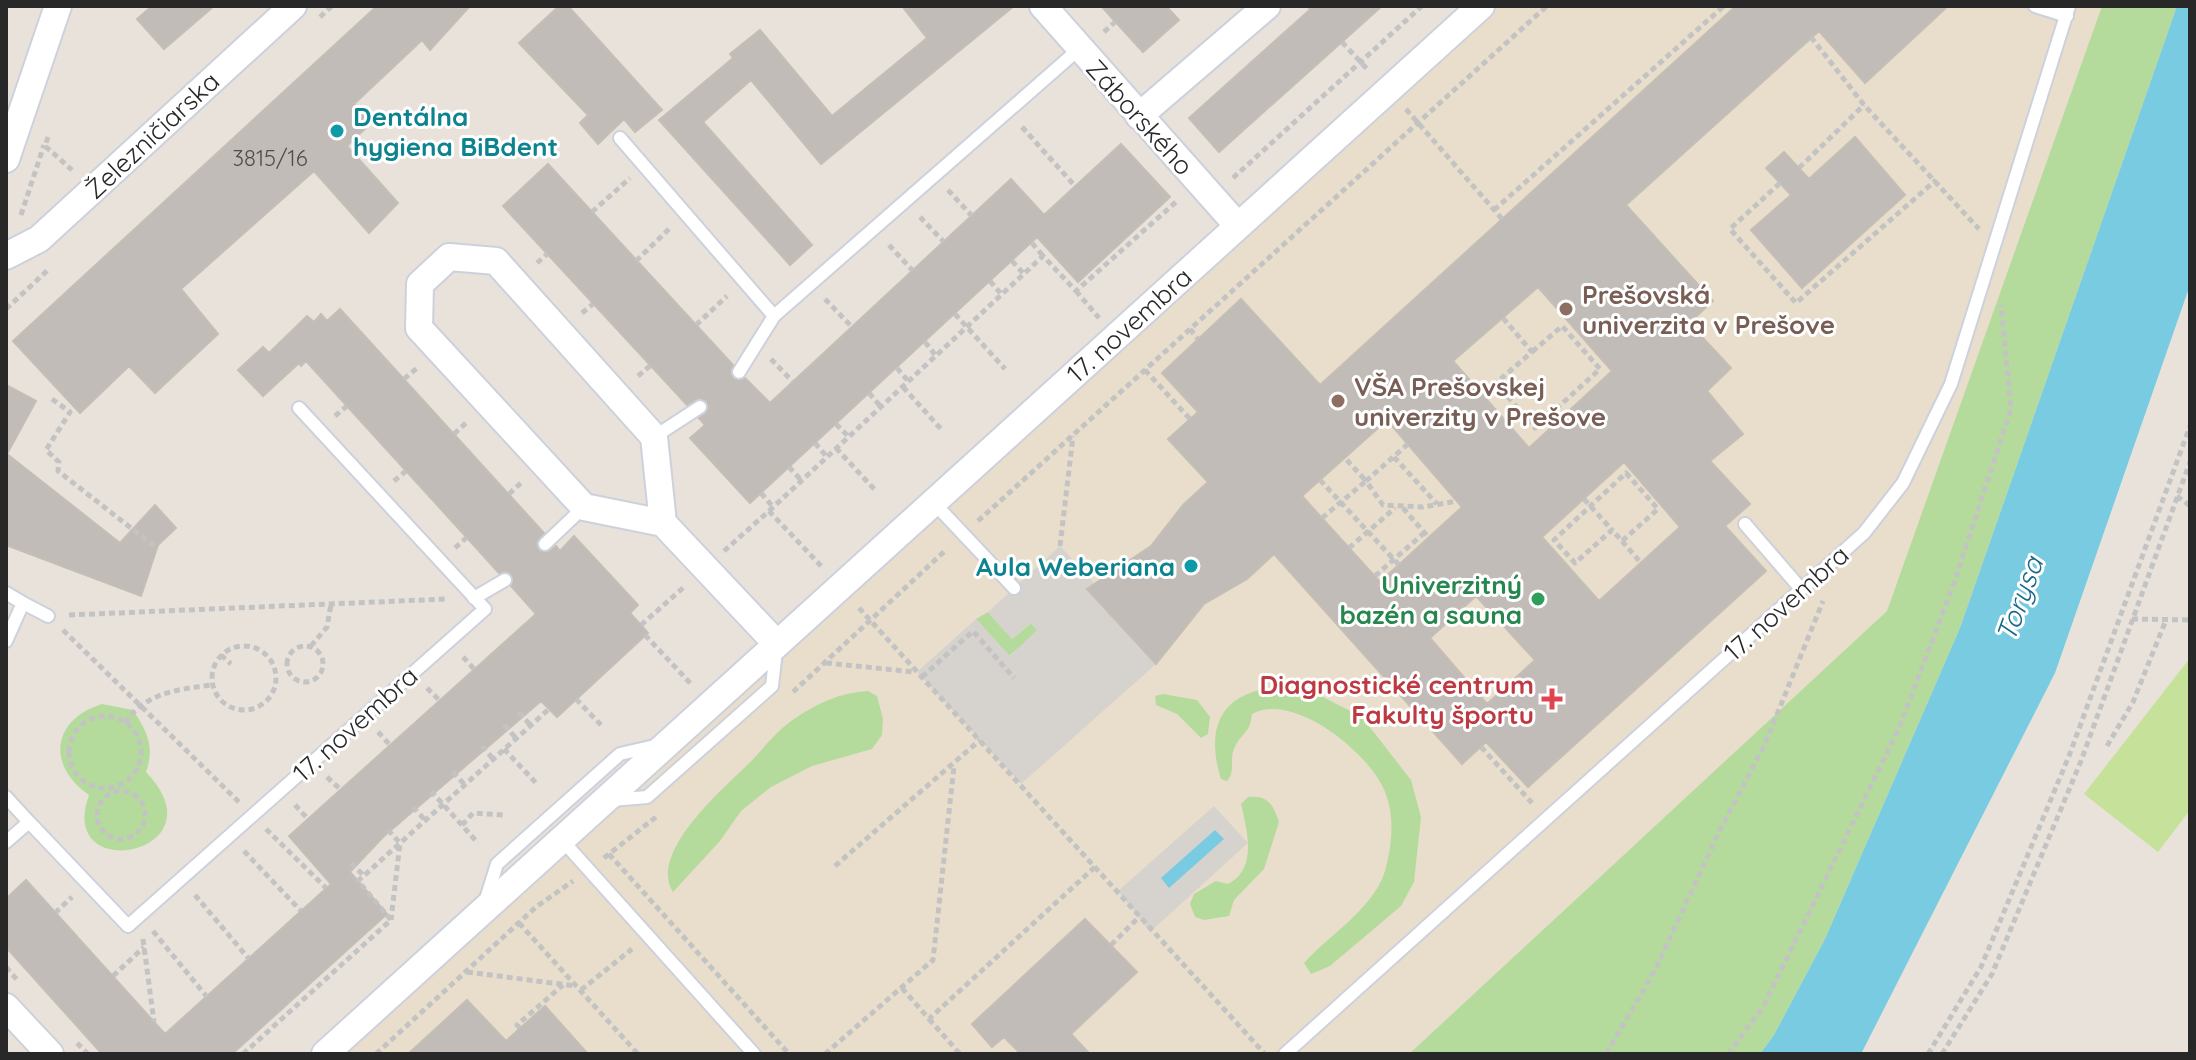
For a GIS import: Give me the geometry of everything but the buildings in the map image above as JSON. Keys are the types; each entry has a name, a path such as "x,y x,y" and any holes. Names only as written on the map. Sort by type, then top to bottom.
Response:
{"street":[{"path":"6,159 58,6"},
{"name":"Železničiarska","path":"9,255 39,239 293,6"},
{"name":"Záborského","path":"1043,6 1238,226"},
{"path":"1139,116 1267,6"},
{"name":"17. novembra","path":"325,1054 1481,6"},
{"path":"663,523 654,437 496,261 449,257 420,284 419,328 584,507 663,523 777,644"},
{"path":"6,1007 50,1054"}],"lane":[{"path":"2035,6 2068,11"},
{"name":"17. novembra","path":"1285,1054 1864,533 1910,469 1951,384 2068,11"},
{"path":"739,372 774,316 1079,49"},
{"path":"620,138 774,316"},
{"path":"654,437 700,407"},
{"path":"299,408 474,598 505,580"},
{"path":"934,503 1014,588"},
{"path":"545,544 584,507"},
{"path":"1745,524 1801,589"},
{"path":"6,593 48,616"},
{"name":"17. novembra","path":"139,915 485,609 474,598"},
{"path":"6,641 23,603"},
{"path":"605,800 647,797 772,686 777,644"},
{"path":"482,911 497,864 620,754 669,742"},
{"path":"6,797 128,926 139,915"},
{"path":"6,842 29,822"},
{"path":"562,840 754,1054"}],"path":[{"path":"1076,291 1121,247 1213,168 1227,184 1422,6"},
{"path":"1494,210 1724,6"},
{"path":"1728,1054 1763,1007 1899,728 1978,511 2011,409 1995,247 1864,105 1811,37"},
{"path":"1342,42 1502,219"},
{"path":"1799,168 1864,105"},
{"path":"1008,111 1075,186"},
{"path":"9,255 49,132"},
{"path":"45,146 94,188"},
{"path":"592,212 643,165"},
{"path":"935,175 972,216"},
{"path":"1780,183 1730,229 1796,303 1936,180"},
{"path":"905,202 944,242"},
{"path":"636,261 685,213"},
{"path":"875,228 913,271"},
{"path":"1032,243 1100,320"},
{"path":"761,493 771,509 1043,256"},
{"path":"1049,262 1055,256"},
{"path":"1012,261 1024,274"},
{"path":"696,325 743,281"},
{"path":"990,281 1002,295"},
{"path":"811,284 852,327"},
{"path":"955,314 1005,369"},
{"path":"1503,318 1532,352"},
{"path":"1562,326 1600,369 1535,428 1496,383 1532,352 1562,326"},
{"path":"1190,329 1198,339"},
{"path":"925,342 936,356"},
{"path":"757,344 793,382"},
{"path":"897,368 941,429"},
{"path":"1145,370 1190,419"},
{"path":"869,393 881,407"},
{"path":"52,399 70,412 46,450 59,462 58,471 154,546"},
{"path":"836,424 849,437"},
{"path":"1928,1054 1981,967 2063,770 2190,426"},
{"path":"1060,546 1073,435"},
{"path":"815,443 827,457"},
{"path":"1322,518 1408,444"},
{"path":"836,448 876,491"},
{"path":"1394,457 1437,504"},
{"path":"1345,458 1383,505 1399,508 1457,501"},
{"path":"1942,1054 1992,974 2081,761 2190,462"},
{"path":"789,467 802,481"},
{"path":"1612,530 1575,563 1554,540 1626,473 1658,509 1622,541"},
{"path":"1320,480 1399,565"},
{"path":"2177,496 2190,506"},
{"path":"1584,499 1641,563"},
{"path":"1349,548 1399,508"},
{"path":"1375,576 1426,535 1399,508"},
{"path":"1606,1054 1654,972 1719,832 1765,744 1844,550"},
{"path":"48,616 474,598"},
{"path":"852,601 1260,1052"},
{"path":"287,667 294,649 311,646 327,627 331,604"},
{"path":"48,616 326,888"},
{"path":"2132,619 2190,620"},
{"path":"2107,746 2133,702 2166,620"},
{"path":"825,663 920,674 973,631 1014,678"},
{"path":"251,646 268,657 275,671 275,687 270,697 253,709 232,708 216,695 212,685 213,669 221,655 230,649 251,646"},
{"path":"287,667 297,680 309,682 319,676 323,658 311,646"},
{"path":"221,655 231,664"},
{"path":"275,671 287,667"},
{"path":"125,723 139,705 169,692 212,685"},
{"path":"576,699 602,726"},
{"path":"391,920 358,881 549,709"},
{"path":"519,712 531,726"},
{"path":"125,723 105,716 93,718 75,732 70,742 71,765 76,775 96,787 117,789 132,794 143,805 141,828 129,838 106,834 98,820 99,805 117,789 129,779 141,758 136,734 125,723"},
{"path":"504,725 516,738"},
{"path":"835,866 927,783 954,766 980,740"},
{"path":"482,746 493,759"},
{"path":"1481,747 1546,819"},
{"path":"504,749 537,784"},
{"path":"825,1054 933,960 954,766"},
{"path":"453,772 465,785"},
{"path":"431,791 478,843"},
{"path":"413,807 425,820"},
{"path":"462,825 473,813 503,815"},
{"path":"243,1054 283,1012 391,920 400,843 388,830"},
{"path":"229,835 301,911"},
{"path":"609,854 789,1054"},
{"path":"929,1019 1095,867"},
{"path":"353,868 364,876"},
{"path":"180,878 249,959"},
{"path":"139,915 154,1022"},
{"path":"139,915 207,997"},
{"path":"1111,945 1139,917"},
{"path":"519,923 638,1054"},
{"path":"579,988 648,936"},
{"path":"113,976 144,947"},
{"path":"466,971 579,988"},
{"path":"520,1028 517,1025 564,984"},
{"path":"902,988 960,1054"}],"shaded area":[{"name":"Prešovská univerzita v Prešove","path":"1471,6 2102,6 1887,611 1409,1054 319,1054"},
{"path":"1060,546 1095,584 1088,589 1156,664 1021,784 917,672 976,619 1010,656 1037,630 1030,623 1012,639 988,612"},
{"path":"1214,806 1248,843 1150,932 1118,891"}],"green space":[{"path":"2102,6 2177,6 1960,628 1825,939 1774,1035 1760,1054 1409,1054 1887,611"},
{"path":"988,612 1012,639 1031,623 1038,631 1009,656 976,619"},
{"path":"2190,658 2190,810 2158,852 2084,794"},
{"path":"1282,687 1323,697 1362,717 1411,780 1421,817 1414,882 1401,906 1330,966 1311,974 1304,963 1361,909 1379,884 1389,851 1391,821 1385,792 1364,760 1328,730 1288,711 1269,709 1252,714 1249,726 1234,749 1230,777 1227,781 1221,779 1215,742 1223,714 1232,703 1245,695"},
{"path":"868,691 877,696 883,719 882,735 872,749 812,766 771,787 741,811 720,841 673,892 668,877 670,861 689,826 717,794 794,719 829,700"},
{"path":"1163,694 1197,700 1210,717 1208,734 1201,738 1177,714 1156,705 1155,696"},
{"path":"102,704 133,710 150,747 146,772 165,800 166,823 154,840 134,849 113,850 95,842 85,824 89,795 75,783 61,758 64,732 85,711"},
{"path":"1248,797 1269,802 1279,822 1264,869 1234,900 1229,916 1204,920 1195,917 1190,904 1194,894 1216,881 1228,884 1244,869 1248,848 1241,804"}],"water":[{"name":"Torysa","path":"2177,6 2190,6 2190,285 2055,673 1861,1054 1760,1054 1774,1035 1825,939 1960,628"},
{"path":"1215,830 1224,839 1169,888 1161,878"}],"place":[{"name":"Dentálna hygiena BiBdent","path":"337,131"},
{"name":"Prešovská univerzita v Prešove","path":"1566,309"},
{"name":"VŠA Prešovskej univerzity v Prešove","path":"1338,401"},
{"name":"Aula Weberiana","path":"1191,566"},
{"name":"Univerzitný bazén a sauna","path":"1538,599"},
{"name":"Diagnostické centrum Fakulty športu","path":"1552,699"}]}
